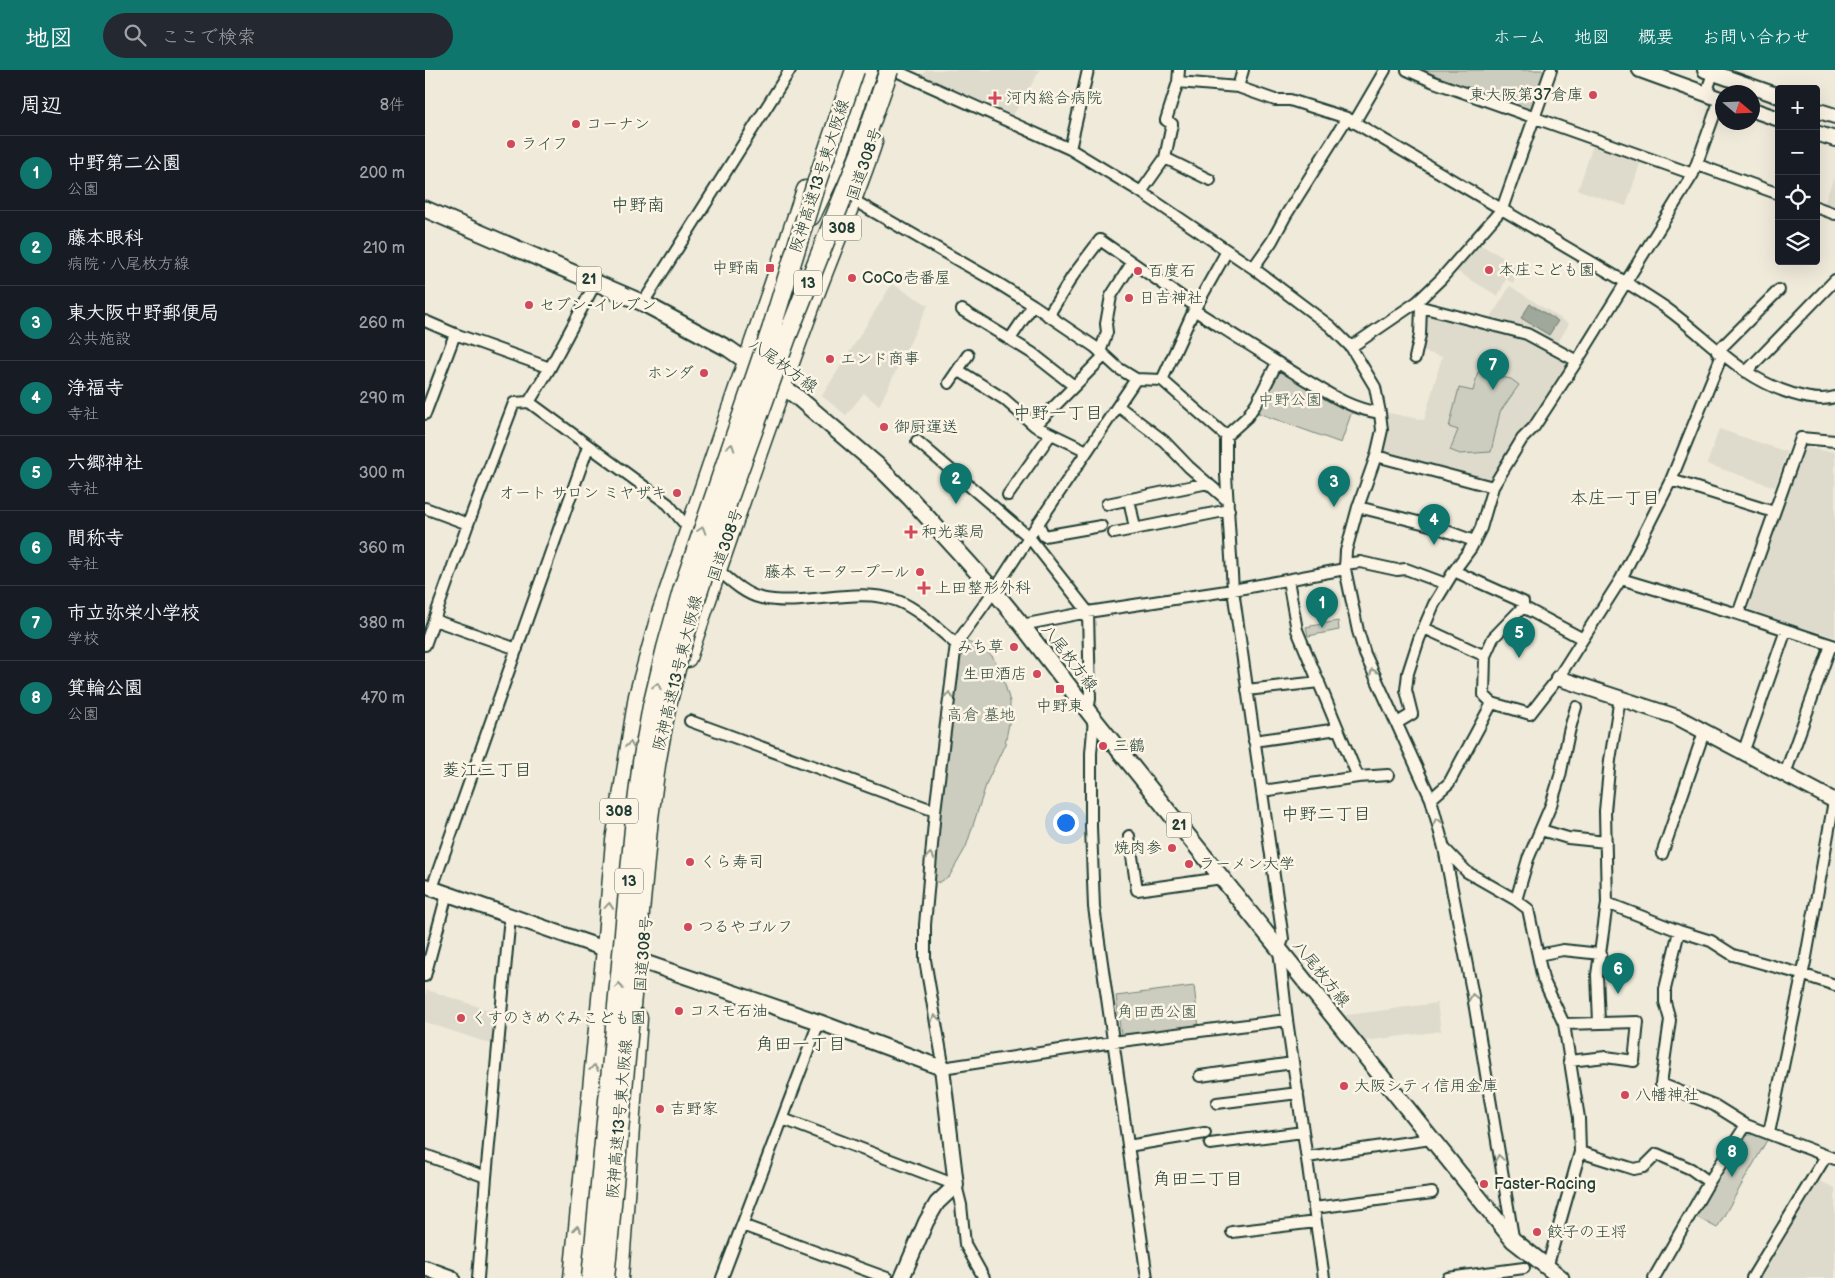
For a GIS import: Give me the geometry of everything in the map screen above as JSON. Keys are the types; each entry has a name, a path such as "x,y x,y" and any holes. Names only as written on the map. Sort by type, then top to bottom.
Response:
{"highway":[{"name":"308","path":"573,1278 615,841 638,696 660,616 689,529 847,70"},
{"name":"阪神高速13号東大阪線","path":"591,1278 635,818 652,706 665,648 682,591 771,330 814,190 855,70"},
{"path":"811,304 837,171 868,70"},
{"path":"765,308 837,171 877,70"},
{"name":"阪神高速13号東大阪線","path":"605,1278 649,818 666,709 694,606 729,498 790,330 894,70"},
{"name":"国道308号","path":"619,1278 643,962 658,806 668,736 683,667 811,304 853,200 894,70"}],"main road":[{"name":"八尾枚方線","path":"425,209 643,303 729,349 783,385 877,465 910,498 1022,625 1221,878 1513,1240 1561,1278"}],"street":[{"path":"643,303 790,70"},
{"path":"894,70 1069,148 1141,192 1253,268 1330,326 1351,347 1375,387 1381,413 1382,430 1376,456 1346,548 1345,566 1358,631 1365,654 1431,800 1444,848 1473,996 1513,1240"},
{"path":"1069,148 1088,70"},
{"path":"1141,192 1165,158 1172,124 1166,120 1178,82 1179,70"},
{"path":"1238,87 1243,70"},
{"path":"1253,268 1385,70"},
{"path":"1407,70 1434,82 1534,118 1775,193"},
{"path":"1351,347 1419,304 1502,209 1551,70"},
{"path":"1640,70 1715,97"},
{"path":"1706,94 1711,71 1775,95"},
{"path":"1178,82 1238,87 1275,100 1290,100 1351,121 1627,282 1667,309 1720,353 1763,382 1805,398 1829,399 1835,397"},
{"path":"1820,111 1835,116"},
{"path":"1760,112 1775,118"},
{"path":"1397,723 1412,714 1406,690 1408,673 1424,628 1434,604 1481,528 1493,487 1522,439 1534,427 1577,361 1695,169 1715,115"},
{"path":"1820,134 1835,139"},
{"path":"1165,158 1210,180"},
{"path":"853,200 1033,305 1102,354 1118,368 1136,379 1162,380 1226,436 1233,590 1283,940 1279,950 1287,1020 1324,1278"},
{"path":"1820,208 1835,214"},
{"path":"1048,316 1100,240 1194,308 1277,362 1347,404 1381,413"},
{"path":"1162,380 1194,308 1227,251"},
{"path":"1035,426 1102,354 1107,332 1106,324 1111,296 1132,263"},
{"path":"1746,372 1835,280"},
{"path":"529,402 550,368 596,282"},
{"path":"1523,607 1493,638 1485,656 1484,695 1492,703 1530,714 1558,678 1621,579 1671,480 1720,353 1779,290"},
{"path":"1415,358 1420,335 1419,304"},
{"path":"1419,304 1527,334 1577,361"},
{"path":"1010,339 1033,305"},
{"path":"962,310 1032,353 1074,386"},
{"path":"425,321 455,334 550,368"},
{"path":"425,414 455,334"},
{"path":"949,382 968,355"},
{"path":"1226,436 1247,417 1257,402 1277,362"},
{"path":"958,370 1004,399 1035,426 1087,451"},
{"path":"984,1278 965,1244 940,1066 942,1058 925,960 925,925 935,811 956,644 994,591 1136,379"},
{"path":"425,645 514,402 529,402 668,504 689,529"},
{"path":"1118,406 1164,441 1189,467 1208,483 1228,506"},
{"path":"1008,495 1051,434"},
{"path":"1739,614 1801,438 1835,441"},
{"path":"917,441 1029,537 1089,612 1094,907 1147,1278"},
{"path":"588,447 517,649 428,887 819,1022 940,1066 1287,1020"},
{"path":"1376,456 1493,487"},
{"path":"1671,480 1774,512"},
{"path":"1107,504 1208,483"},
{"path":"1129,499 1135,528"},
{"path":"1114,533 1228,506"},
{"path":"1358,507 1430,525 1474,541"},
{"path":"425,508 468,524"},
{"path":"1038,523 1044,536 1101,526"},
{"path":"1022,625 1089,612 1288,580 1360,562 1397,570 1406,569 1446,584"},
{"path":"717,569 741,589 760,598 785,601 880,596 916,611 956,644"},
{"path":"1454,571 1523,602 1523,607"},
{"path":"1621,579 1739,614 1833,645 1785,774"},
{"path":"1288,580 1297,630 1358,777"},
{"path":"1523,607 1583,639"},
{"path":"434,620 517,649"},
{"path":"1424,628 1485,656"},
{"path":"1743,753 1785,630"},
{"path":"1558,678 1677,717 1834,801 1806,957 1769,1133"},
{"path":"1247,690 1319,682"},
{"path":"1599,1022 1597,975 1607,903 1605,811 1610,760 1620,698"},
{"path":"1431,800 1449,782 1492,703"},
{"path":"1515,900 1528,859 1541,830 1560,776 1576,707"},
{"path":"690,721 935,811"},
{"path":"1254,741 1338,729"},
{"path":"1662,854 1705,732"},
{"path":"1262,791 1358,777 1388,775"},
{"path":"1541,830 1568,838 1606,842"},
{"path":"1129,836 1137,890 1221,878"},
{"path":"1444,848 1467,872 1528,909 1543,980 1564,1024 1579,1118 1580,1152 1547,1268"},
{"path":"425,976 447,894"},
{"path":"1607,903 1679,931 1711,941 1733,955 1835,985"},
{"path":"479,1278 486,1177 510,916"},
{"path":"1679,931 1665,989 1665,1002 1670,1020 1661,1084 1714,1105 1746,1125 1830,1157 1752,1278"},
{"path":"1538,955 1563,950 1601,954"},
{"path":"722,1278 819,1022"},
{"path":"1564,1024 1639,1022 1634,1061 1606,1058 1569,1061"},
{"path":"1200,1076 1293,1063"},
{"path":"1217,1103 1297,1093"},
{"path":"783,1119 956,1185"},
{"path":"1654,1278 1709,1182 1746,1125"},
{"path":"1210,1144 1303,1132"},
{"path":"1128,1146 1205,1133"},
{"path":"1307,1157 1431,1139"},
{"path":"1580,1152 1634,1169 1644,1167 1657,1154 1691,1169 1709,1182"},
{"path":"425,1155 486,1177"},
{"path":"902,1278 926,1222 937,1203 956,1185"},
{"path":"1314,1208 1432,1193"},
{"path":"1232,1232 1316,1222"},
{"path":"742,1224 887,1278"},
{"path":"1448,1278 1523,1273 1527,1252"},
{"path":"425,1268 452,1278"}],"shaded area":[{"name":"河内総合病院","path":"926,70 1040,70 1012,117 921,78"},
{"path":"1593,145 1641,161 1626,206 1578,190"},
{"path":"1835,174 1835,208 1824,205"},
{"name":"本庄こども園","path":"1479,244 1522,268 1513,283 1506,279 1498,296 1456,271"},
{"name":"御厨運送","path":"892,284 928,305 879,406 864,393 846,415 822,396"},
{"path":"1510,286 1569,324 1554,349 1569,360 1570,366 1494,478 1484,481 1384,455 1388,432 1388,413 1424,420 1442,357 1419,350 1428,314 1485,327"},
{"path":"1530,304 1558,321 1549,335 1521,318"},
{"path":"1719,429 1787,452 1775,487 1707,464"},
{"path":"1804,448 1835,452 1835,637 1752,613 1748,607 1801,452"},
{"name":"くすのきめぐみこども園","path":"427,990 498,1013 494,1045 425,1022 425,997"},
{"path":"1437,1003 1441,1031 1364,1041 1341,1016"},
{"path":"1817,1180 1835,1188 1835,1278 1759,1278"}],"green space":[{"path":"1415,70 1547,70 1534,106 1527,111"},
{"name":"中野公園","path":"1284,371 1352,411 1341,443 1258,413 1274,375"},
{"path":"1478,372 1511,379 1519,385 1500,412 1491,452 1460,454 1450,450 1458,430 1449,427 1459,388 1473,391"},
{"path":"1338,621 1339,630 1308,636 1306,627"},
{"name":"高倉 墓地","path":"964,641 976,645 992,656 1002,674 1010,702 1010,718 1005,744 987,782 966,847 949,877 938,883 932,875 959,651"},
{"name":"角田西公園","path":"1194,986 1199,1028 1125,1037 1121,1035 1116,996"},
{"path":"1755,1134 1767,1140 1717,1228 1693,1215 1745,1136"}],"railway":[{"path":"596,1278 647,758 659,687 677,620 739,433"},
{"path":"633,973 656,759 667,689 685,623 747,435"}],"place":[{"name":"東大阪第37倉庫","path":"1593,95"},
{"name":"河内総合病院","path":"995,98"},
{"name":"コーナン","path":"576,124"},
{"name":"ライフ","path":"511,144"},
{"name":"中野南","path":"770,268"},
{"name":"本庄こども園","path":"1489,270"},
{"name":"百度石","path":"1138,271"},
{"name":"CoCo壱番屋","path":"852,278"},
{"name":"日吉神社","path":"1129,298"},
{"name":"セブン-イレブン","path":"529,305"},
{"name":"エンド商事","path":"830,359"},
{"name":"ホンダ","path":"704,373"},
{"name":"市立弥栄小学校","path":"1493,390"},
{"name":"御厨運送","path":"884,427"},
{"name":"オート サロン ミヤザキ","path":"677,493"},
{"name":"藤本眼科","path":"956,504"},
{"name":"東大阪中野郵便局","path":"1334,507"},
{"name":"和光薬局","path":"911,532"},
{"name":"浄福寺","path":"1434,545"},
{"name":"藤本 モータープール","path":"920,572"},
{"name":"上田整形外科","path":"924,588"},
{"name":"中野第二公園","path":"1322,628"},
{"name":"みち草","path":"1014,647"},
{"name":"六郷神社","path":"1519,658"},
{"name":"生田酒店","path":"1037,674"},
{"name":"中野東","path":"1060,689"},
{"name":"三鶴","path":"1103,746"},
{"name":"焼肉参","path":"1172,848"},
{"name":"くら寿司","path":"690,862"},
{"name":"ラーメン大学","path":"1189,864"},
{"name":"つるやゴルフ","path":"688,927"},
{"name":"間称寺","path":"1618,994"},
{"name":"コスモ石油","path":"679,1011"},
{"name":"くすのきめぐみこども園","path":"461,1018"},
{"name":"大阪シティ信用金庫","path":"1344,1086"},
{"name":"八幡神社","path":"1625,1095"},
{"name":"吉野家","path":"660,1109"},
{"name":"箕輪公園","path":"1732,1177"},
{"name":"Faster-Racing","path":"1484,1184"},
{"name":"餃子の王将","path":"1537,1232"}],"district":[{"name":"中野南","path":"638,205"},
{"name":"中野一丁目","path":"1058,413"},
{"name":"本庄一丁目","path":"1615,498"},
{"name":"菱江三丁目","path":"487,770"},
{"name":"中野二丁目","path":"1326,814"},
{"name":"角田一丁目","path":"801,1044"},
{"name":"角田二丁目","path":"1198,1179"}]}
